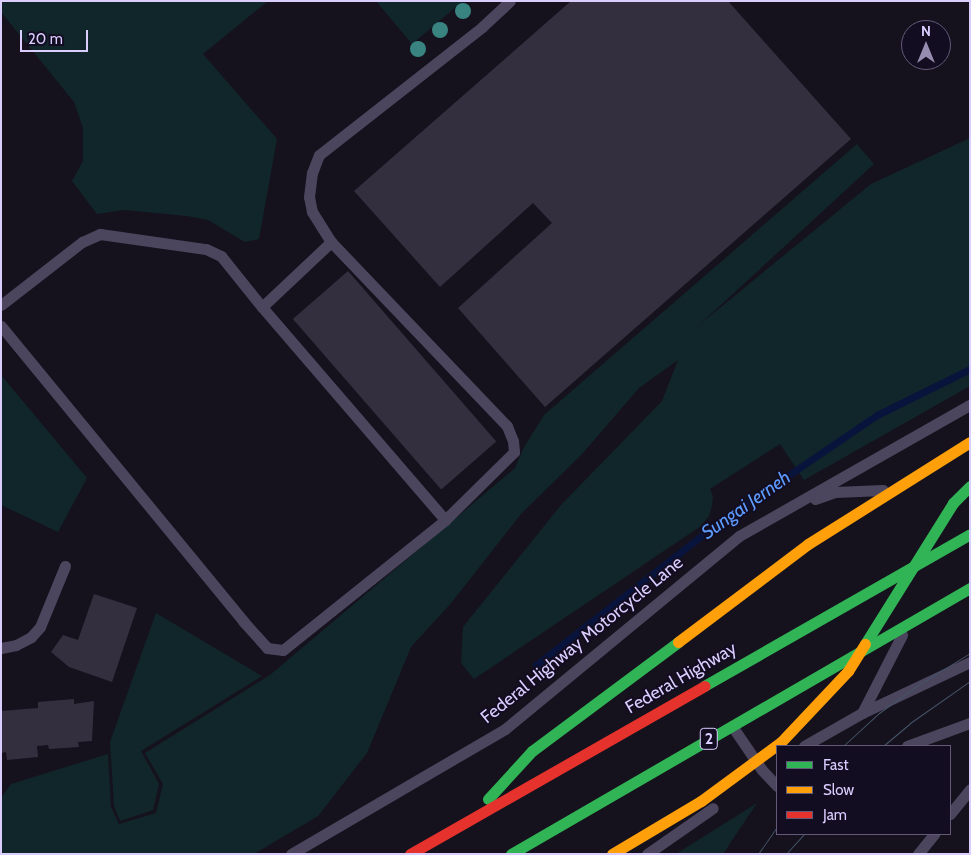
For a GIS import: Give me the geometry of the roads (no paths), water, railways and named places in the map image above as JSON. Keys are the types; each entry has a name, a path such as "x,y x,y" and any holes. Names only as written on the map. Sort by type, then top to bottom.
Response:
{"highway":[{"path":"470,819 532,751 808,544 970,442"},
{"path":"777,745 848,671 953,503 970,486"},
{"name":"Federal Highway","path":"410,854 970,534"},
{"name":"2","path":"511,854 970,588"},
{"path":"612,854 701,801 776,746"}],"lane":[{"path":"1,326 267,648 283,650 445,520 514,452 513,441 507,426 331,242 312,212 309,197 312,173 319,155 482,26 510,1"},
{"path":"1,305 82,242 105,234 206,249 221,256 262,307 445,520"},
{"path":"262,307 331,242"},
{"name":"Federal Highway Motorcycle Lane","path":"291,854 505,729 739,536 970,405"},
{"path":"785,510 835,492 894,490"},
{"path":"1,648 16,646 31,637 40,627 65,566"},
{"path":"862,712 907,624"},
{"path":"806,745 862,712 970,662"},
{"path":"910,745 970,723"},
{"path":"732,726 766,768 776,784"},
{"path":"738,788 766,768"},
{"path":"951,813 970,789"},
{"path":"647,854 684,830 723,800"},
{"path":"918,854 933,835"}],"waterway":[{"name":"Sungai Jerneh","path":"536,665 715,525 877,415 970,369"}],"tram line":[{"path":"844,745 879,713 915,687 970,653"},
{"path":"884,745 910,723 970,681"},
{"path":"758,854 776,828"},
{"path":"786,854 803,835"}]}
